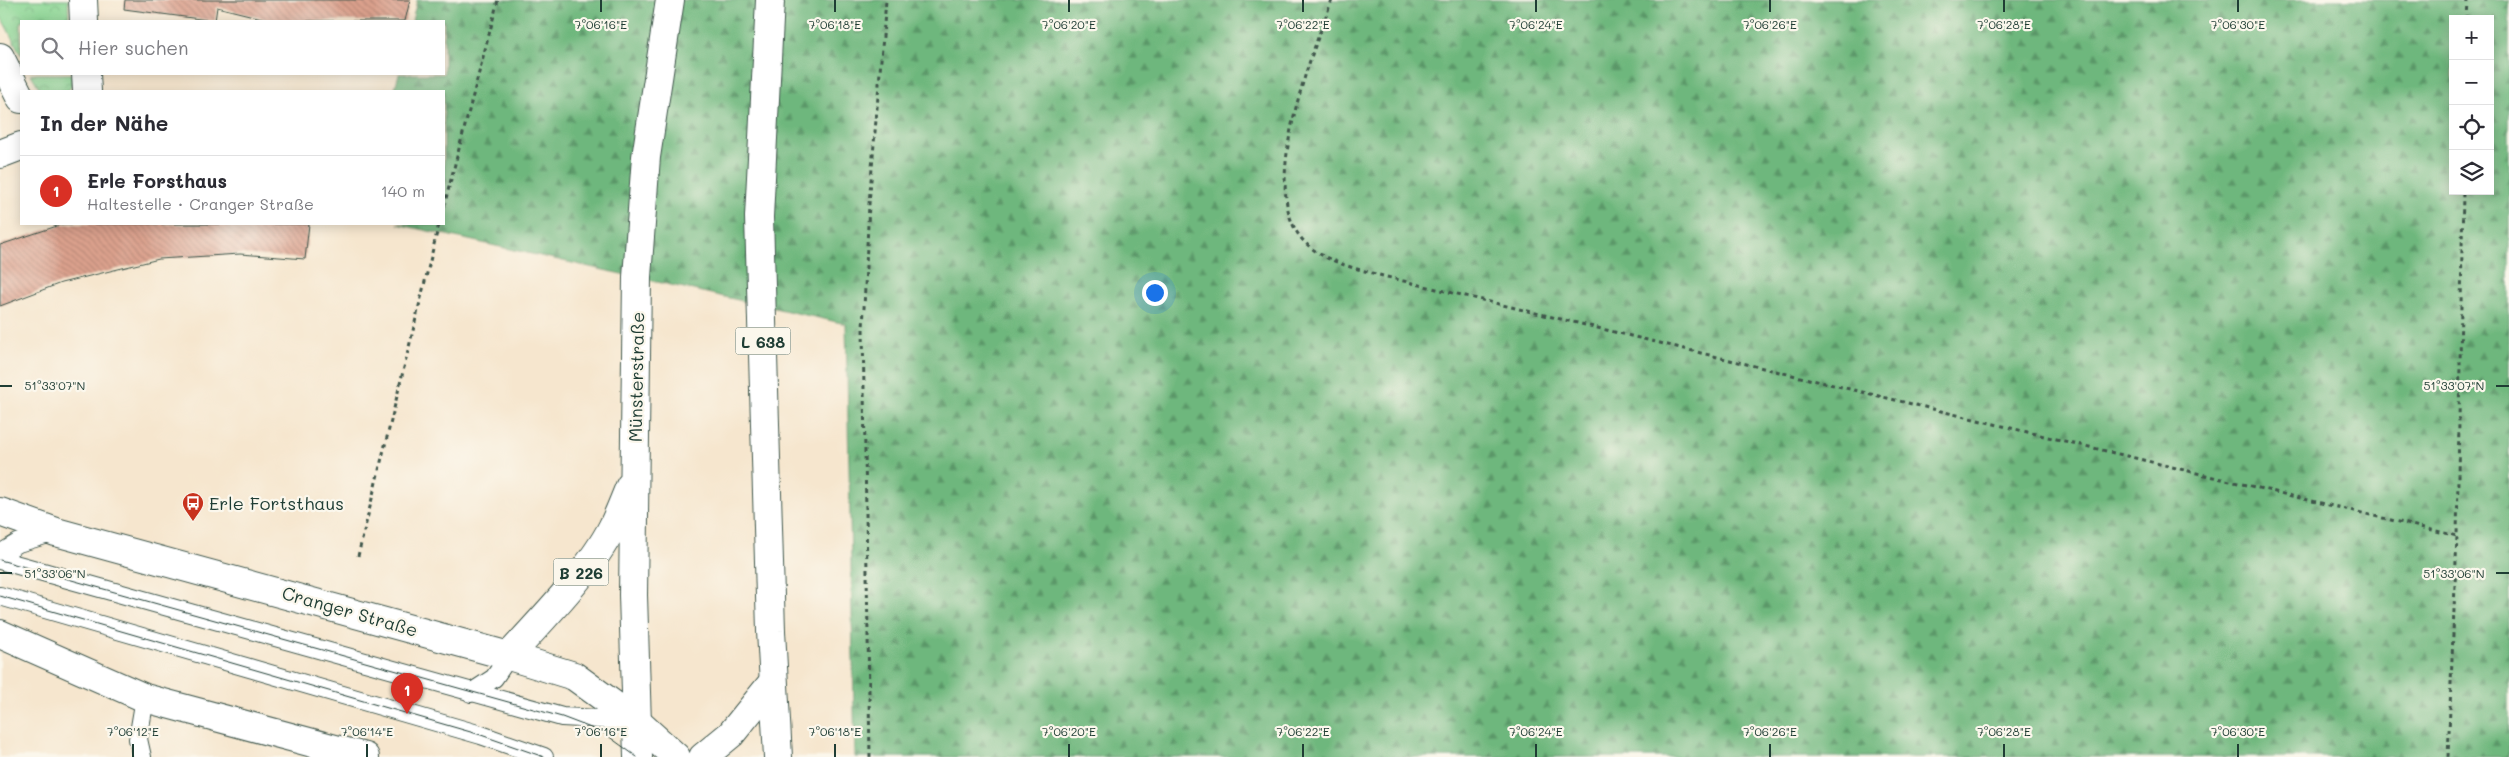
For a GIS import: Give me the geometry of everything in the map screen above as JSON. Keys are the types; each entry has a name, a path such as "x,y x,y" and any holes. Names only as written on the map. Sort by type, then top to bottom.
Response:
{"main road":[{"path":"83,0 84,20"},
{"name":"Münsterstraße","path":"638,757 633,595 638,268 646,156 670,0"},
{"name":"L 638","path":"770,0 759,217 773,682 778,757"},
{"path":"0,57 20,97"},
{"path":"86,75 87,90"},
{"path":"0,154 20,146"},
{"name":"B 226","path":"508,656 555,605 587,564 611,529 635,475"},
{"name":"Cranger Straße","path":"0,512 56,532 196,568 574,676 636,721 678,757"},
{"path":"10,639 145,698 365,757"},
{"path":"706,755 731,734 773,682"}],"lane":[{"path":"0,554 18,543 56,532"},
{"path":"0,560 562,717 636,721"},
{"path":"0,596 481,735 544,757"},
{"path":"0,622 10,639"},
{"path":"471,693 494,678 508,656"},
{"path":"142,757 138,739 145,698"},
{"path":"678,757 706,755"}],"path":[{"path":"445,202 498,0"},
{"path":"870,757 863,329 869,204 886,0"},
{"path":"1332,0 1289,138 1284,169 1286,204 1294,228 1302,239 1328,258 1383,276 2457,536"},
{"path":"2466,15 2467,0"},
{"path":"2448,757 2457,536 2463,195"},
{"path":"358,556 439,225"}],"green space":[{"path":"0,0 68,0 69,20 20,20 20,53 0,15"},
{"path":"417,0 2509,0 2509,757 855,757 846,324 401,225 445,225 445,90 394,90 399,75 445,75 445,20 412,20"},
{"path":"32,75 71,75 72,85 69,90 40,90"}],"building":[{"path":"125,0 410,0 405,20 270,20 217,7 215,20 207,20 124,9"},
{"path":"60,225 309,225 305,259 240,254 159,259 61,283 0,306 0,245"}],"tram line":[{"path":"0,560 562,717 604,733 637,757"},
{"path":"0,596 481,735 544,757"}],"place":[{"name":"Erle Fortsthaus","path":"193,522"},
{"name":"Erle Forsthaus","path":"407,714"}]}
